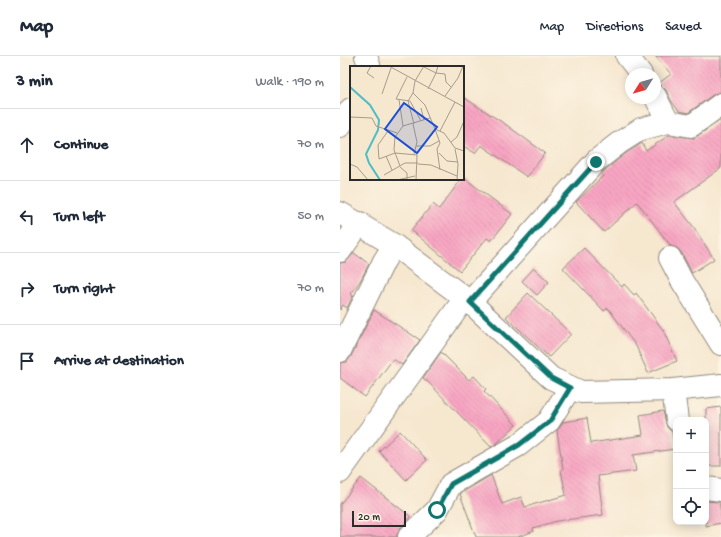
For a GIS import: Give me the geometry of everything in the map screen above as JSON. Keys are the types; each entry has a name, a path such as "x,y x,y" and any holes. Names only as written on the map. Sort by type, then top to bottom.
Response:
{"street":[{"path":"627,56 636,68"},
{"path":"659,104 668,122"},
{"path":"340,472 467,300 596,162 619,143 641,129 668,122 691,126 721,104"},
{"path":"340,126 350,111"},
{"path":"340,213 360,223 394,245 467,300 551,378 570,388 581,392 673,390 721,385"},
{"path":"340,251 360,223"},
{"path":"340,351 384,261 394,245"},
{"path":"670,258 682,281 721,344"},
{"path":"409,537 437,510 451,484 519,445 550,421 570,388"},
{"path":"673,390 677,417"},
{"path":"709,488 721,490"}],"building":[{"path":"655,56 721,56 721,92 714,94 688,113 679,111 672,102 666,90 661,86 661,82 671,74"},
{"path":"464,98 505,124 545,153 527,177 481,145 475,153 464,147"},
{"path":"721,120 721,168 674,202 693,226 714,259 692,273 681,252 677,248 671,246 637,202 604,232 576,202 603,176 602,174 605,170 626,153 642,143 646,151 669,135 694,138"},
{"path":"464,178 512,214 491,241 487,238 460,271 411,230 433,204 439,209 461,180 464,180"},
{"path":"584,248 622,287 624,284 634,295 636,293 663,330 677,361 648,373 636,346 608,308 604,311 563,268"},
{"path":"354,253 369,264 351,294 353,296 347,308 343,305 340,310 340,263 346,262"},
{"path":"534,268 549,282 537,295 522,281"},
{"path":"528,293 571,334 549,357 506,317"},
{"path":"374,310 420,340 402,365 393,359 365,397 340,378 340,363 347,362 351,356"},
{"path":"441,352 469,380 474,376 486,389 484,391 516,425 491,447 423,378"},
{"path":"721,407 721,466 709,466 709,417 706,417 706,409"},
{"path":"663,411 667,427 672,432 673,449 633,455 636,471 598,476 603,515 557,521 533,528 534,531 518,537 476,537 460,494 491,475 502,504 521,497 525,507 566,495 561,470 563,469 557,431 563,422 587,418 591,443 643,435 640,415"},
{"path":"400,431 427,460 406,480 379,451"},
{"path":"361,478 411,517 400,528 396,537 340,537 340,504"},
{"path":"709,501 719,502 721,523 706,526 709,525"}],"route":[{"path":"437,510 451,484 519,445 550,421 561,400 570,388 551,378 470,302 596,162"}]}
